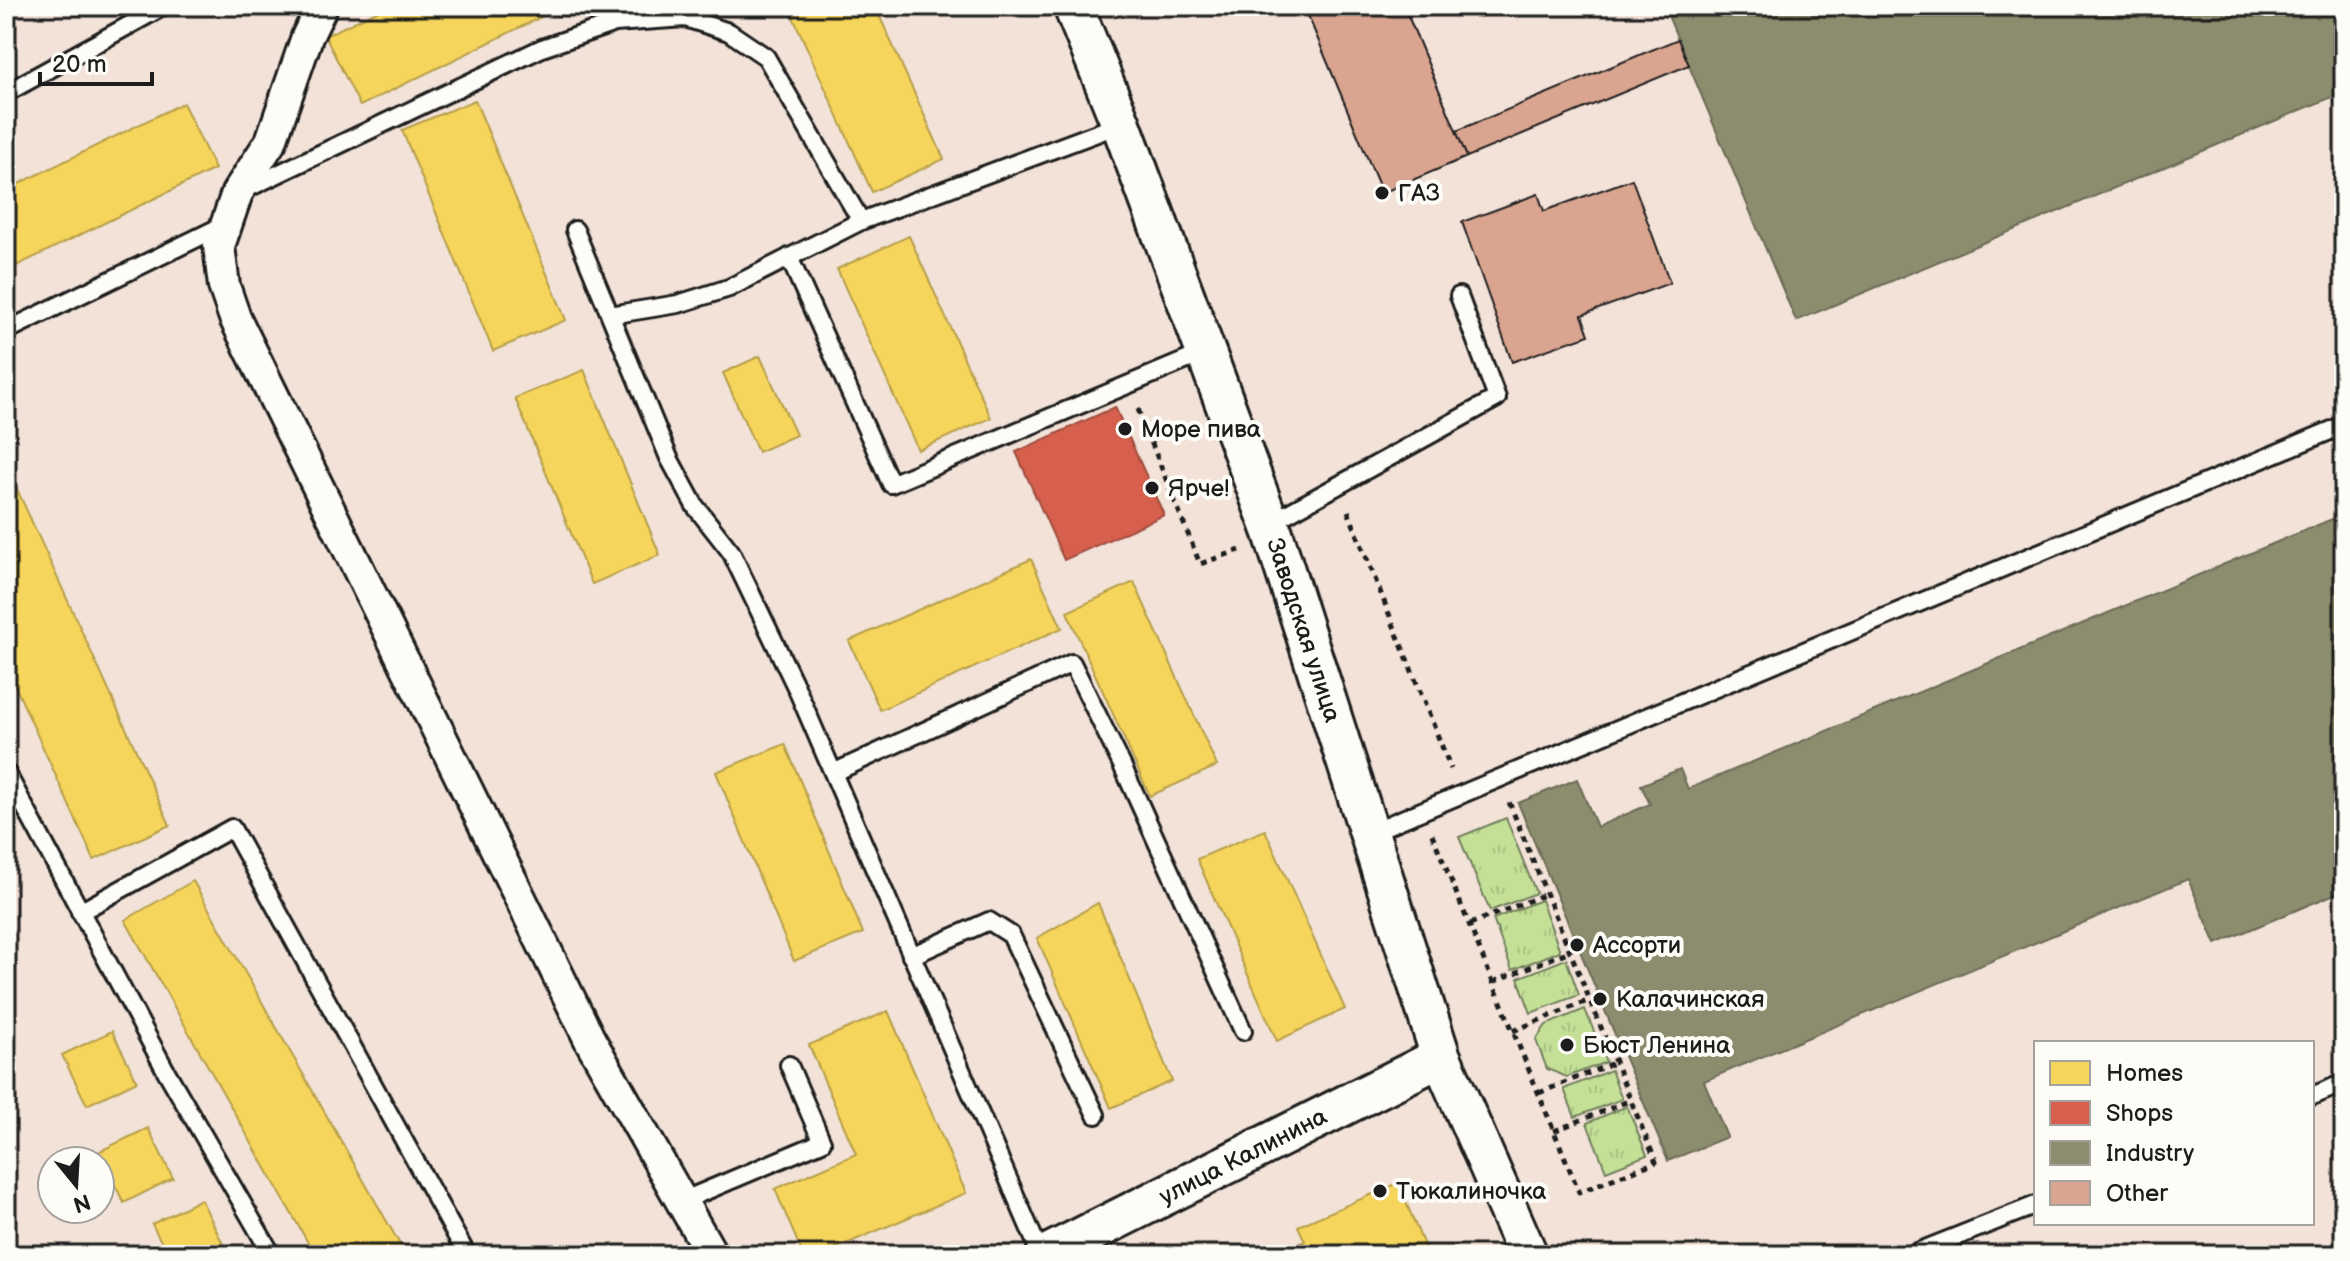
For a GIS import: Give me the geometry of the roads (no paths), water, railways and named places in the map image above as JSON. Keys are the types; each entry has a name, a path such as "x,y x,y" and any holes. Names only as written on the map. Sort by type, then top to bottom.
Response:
{"street":[{"path":"322,6 307,37 271,141 237,193 219,246 224,286 235,318 590,1040 712,1255"},
{"name":"Заводская улица","path":"1073,6 1121,124 1272,530 1441,1057 1528,1255"},
{"name":"улица Калинина","path":"1043,1255 1441,1057"}],"lane":[{"path":"6,93 164,6"},
{"path":"237,193 542,48 615,23 685,18 729,32 766,57 861,221"},
{"path":"610,315 678,304 729,288 861,221 1121,124"},
{"path":"6,331 227,223"},
{"path":"575,230 669,458 695,506 731,552 796,687 1043,1255"},
{"path":"789,257 891,484 1206,352"},
{"path":"1272,530 1497,398 1459,296"},
{"path":"1369,833 2344,425"},
{"path":"833,773 1072,663 1243,1031"},
{"path":"6,772 166,1071 272,1255"},
{"path":"80,912 232,828 467,1255"},
{"path":"911,956 989,921 1011,935 1096,1115"},
{"path":"682,1201 822,1142 789,1065"},
{"path":"2314,1095 2344,1083"},
{"path":"1910,1255 2034,1206"}],"place":[{"name":"ГАЗ","path":"1382,193"},
{"name":"Море пива","path":"1125,429"},
{"name":"Ярче!","path":"1152,488"},
{"name":"Ассорти","path":"1577,945"},
{"name":"Калачинская","path":"1600,999"},
{"name":"Бюст Ленина","path":"1567,1045"},
{"name":"Тюкалиночка","path":"1380,1191"}]}
